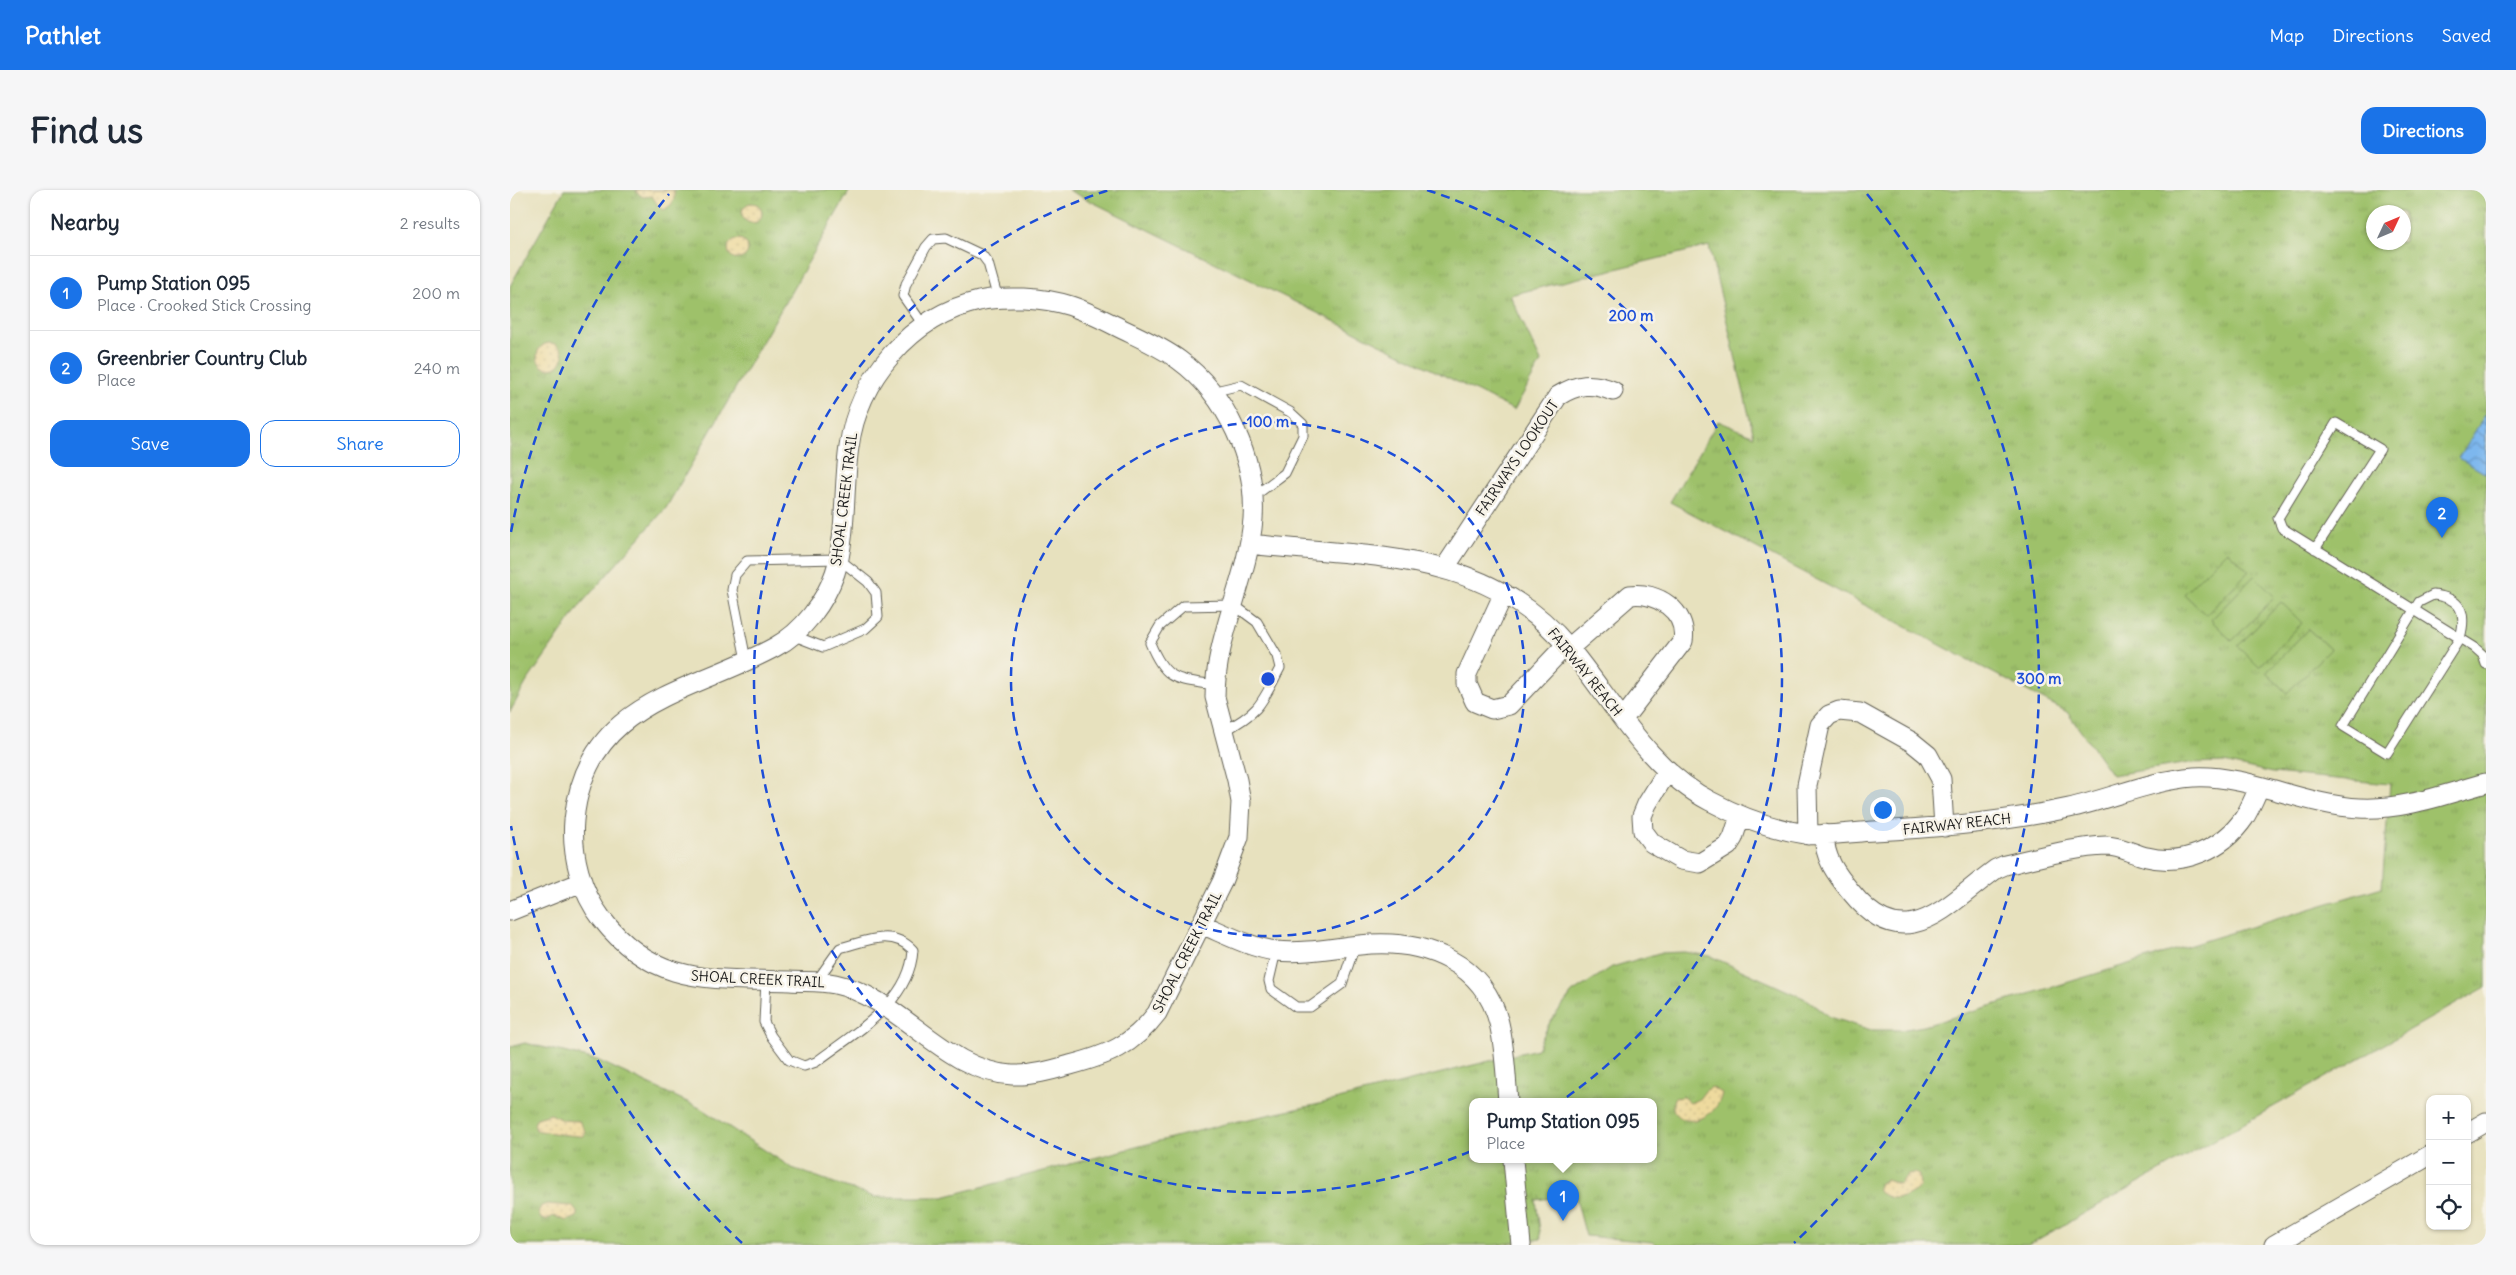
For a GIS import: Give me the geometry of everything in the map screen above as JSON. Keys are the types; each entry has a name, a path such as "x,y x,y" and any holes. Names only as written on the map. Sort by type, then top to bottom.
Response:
{"street":[{"name":"SHOAL CREEK TRAIL","path":"998,298 1049,299 1070,304 1159,347 1200,377 1228,416 1240,443 1253,497 1250,544 1215,685 1215,696 1223,732 1240,794 1240,830 1234,854 1157,1013 1146,1027 1119,1049 1090,1060 1021,1075 977,1068 950,1052 888,1008 855,991 836,984 690,976 660,967 630,949 615,935 598,914 582,882 574,846 576,804 582,781 604,742 627,718 654,700 776,647 792,635 819,605 827,591 839,559 853,422 866,391 885,361 896,349 924,326 952,309 980,300 998,298"},
{"name":"FAIRWAYS LOOKOUT","path":"1444,569 1558,396 1584,384 1600,386 1613,391"},
{"name":"FAIRWAY REACH","path":"1250,544 1406,559 1444,569 1504,593 1543,621 1567,647 1650,752 1668,770 1705,799 1740,816 1816,834 1944,827 2021,818 2194,777 2227,779 2319,802 2358,808 2375,808 2436,799 2486,783"},
{"path":"1504,593 1467,674 1466,684 1475,702 1492,709 1509,705 1567,647 1630,595 1642,593 1673,609 1681,618 1684,633 1683,641 1623,719"},
{"path":"1944,827 1941,780 1928,755 1912,742 1860,713 1839,711 1829,715 1820,725 1807,785 1816,834 1831,868 1864,909 1892,923 1914,923 1930,918 2005,865 2106,846 2166,860 2198,854 2222,841 2236,828 2244,818 2259,788"},
{"path":"1668,770 1647,804 1642,816 1642,831 1652,843 1681,860 1700,862 1728,846 1733,838 1740,816"},
{"path":"510,911 582,882"},
{"path":"1201,924 1258,947 1276,950 1301,951 1407,944 1425,948 1448,958 1466,971 1481,987 1499,1023 1508,1098"},
{"path":"2471,1131 2486,1122"},
{"path":"2274,1245 2426,1157"},
{"path":"1513,1163 1521,1245"}],"lane":[{"path":"924,326 903,296 906,284 926,247 933,239 946,238 982,255 988,263 998,298"},
{"path":"1211,392 1242,385 1290,412 1303,424 1303,436 1285,473 1253,497"},
{"path":"2315,549 2380,449 2336,422 2278,518 2282,528 2315,549 2474,647 2486,664"},
{"path":"746,660 732,590 735,574 747,561 839,559 868,582 876,593 878,617 865,629 823,647 792,635"},
{"path":"2432,595 2452,600 2462,610 2465,621 2460,638 2387,753 2343,726 2414,610 2419,602 2432,595"},
{"path":"1215,685 1175,678 1158,662 1150,643 1160,626 1184,606 1234,605 1257,622 1277,656 1280,668 1261,706 1248,718 1223,732"},
{"path":"766,980 764,1022 771,1036 789,1060 804,1066 816,1062 888,1008 912,968 913,950 904,940 890,936 840,948 816,982"},
{"path":"1276,950 1269,981 1271,989 1296,1007 1310,1007 1342,984 1355,946"}],"green space":[{"path":"564,190 850,190 666,508 581,604 526,683 510,712 510,286"},
{"path":"1068,190 2486,190 2486,987 2028,1245 1658,1245 1652,1242 1586,1236 1575,1195 1536,1200 1541,1239 1496,1245 510,1245 510,1047 525,1043 597,1060 700,1108 792,1168 874,1197 943,1197 1225,1124 1315,1105 1537,1049 1550,1022 1572,993 1612,967 1659,953 1684,952 1710,956 1808,1000 1830,1017 1871,1030 1900,1030 1924,1026 2382,887 2390,784 2273,773 2224,762 2189,763 2112,775 2067,712 1670,502 1718,421 1754,436 1709,246 1510,295 1541,362 1514,410"},
{"path":"2227,551 2249,571 2206,615 2184,594"},
{"path":"2254,576 2275,597 2232,641 2211,620"},
{"path":"2281,602 2302,623 2259,667 2238,646"},
{"path":"2308,629 2330,649 2287,693 2266,673"}],"sand":[{"path":"637,190 674,190 674,199 672,204 664,210 659,207 652,196 643,197 636,192"},
{"path":"752,203 759,206 762,213 759,220 752,223 745,220 742,213 745,206"},
{"path":"738,239 745,242 748,249 745,256 738,259 731,256 728,249 731,242"},
{"path":"550,343 559,347 563,356 559,365 550,369 541,365 537,356 541,347"},
{"path":"1711,1087 1722,1093 1718,1105 1710,1113 1692,1120 1683,1119 1677,1115 1673,1108 1674,1098 1683,1097 1690,1103 1699,1099"},
{"path":"551,1114 562,1120 579,1121 586,1132 584,1136 536,1130 534,1124 537,1118"},
{"path":"1914,1173 1919,1175 1920,1187 1904,1197 1888,1197 1877,1190 1880,1183 1886,1180 1899,1184 1908,1174"},
{"path":"547,1204 572,1206 577,1212 577,1217 567,1221 554,1216 546,1220 541,1219 538,1212 541,1206"}],"water":[{"path":"2486,413 2486,474 2459,458"}],"place":[{"name":"Greenbrier Country Club","path":"2442,538"},
{"name":"Pump Station 095","path":"1563,1221"}]}
